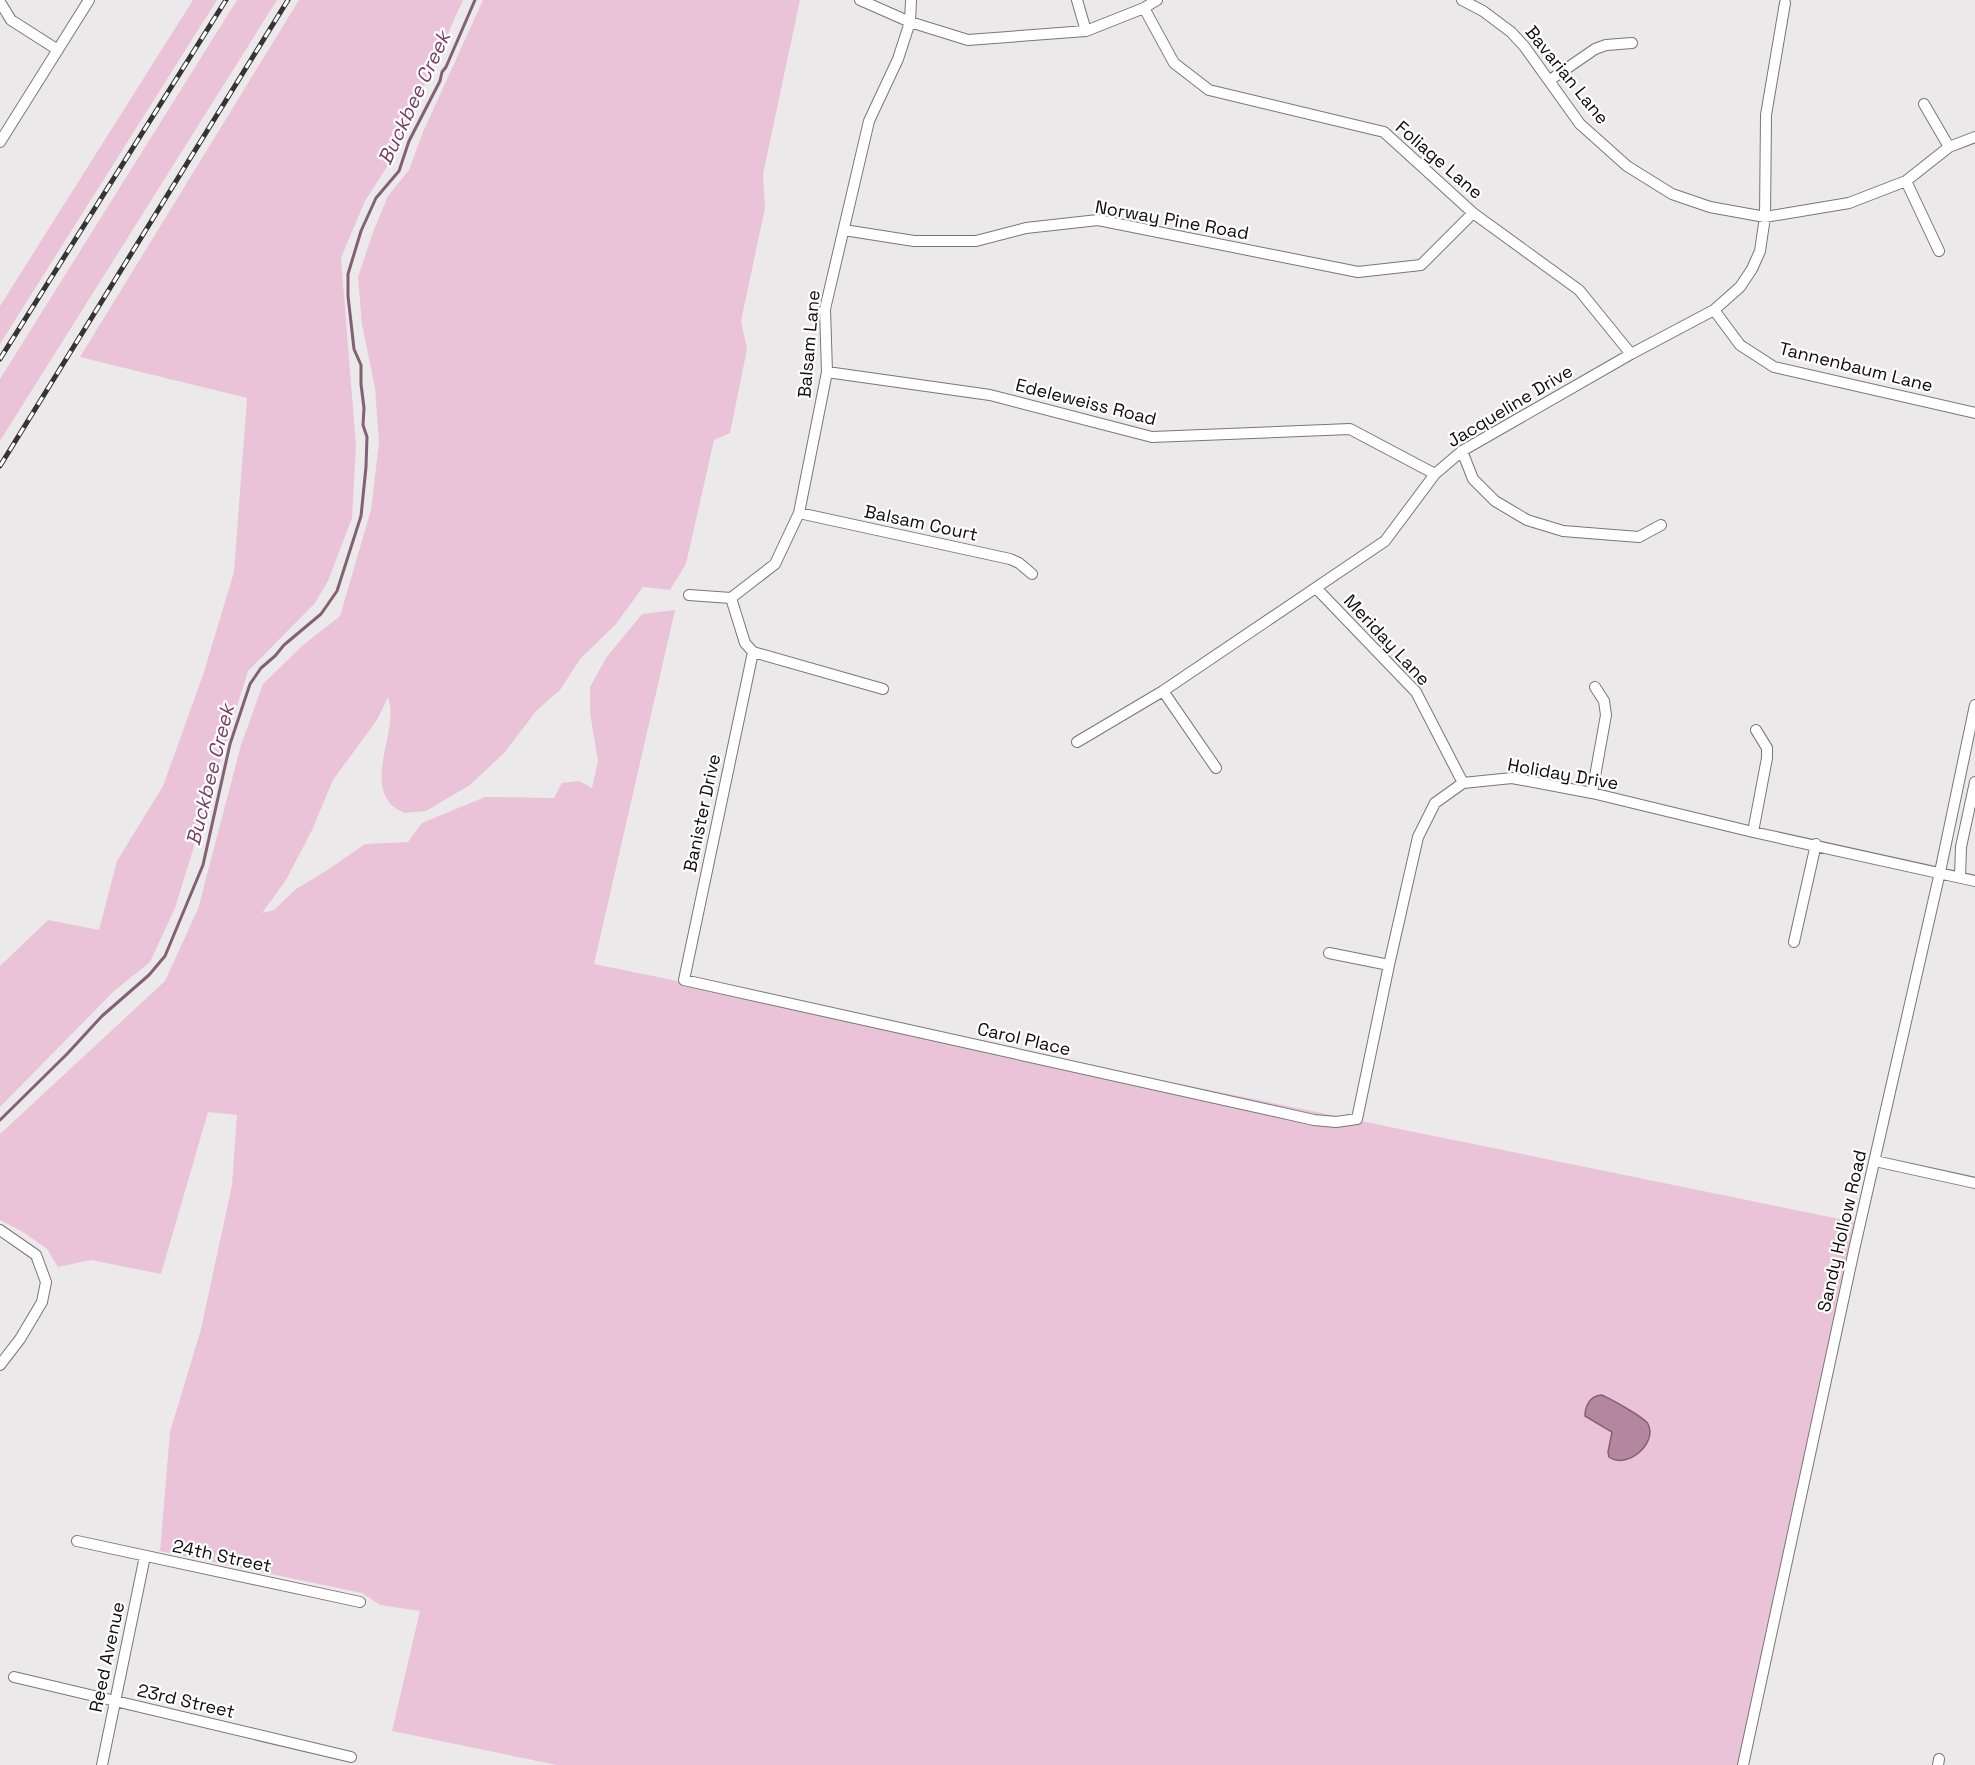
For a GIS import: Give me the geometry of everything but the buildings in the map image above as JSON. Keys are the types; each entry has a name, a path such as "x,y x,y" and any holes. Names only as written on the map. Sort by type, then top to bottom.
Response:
{"street":[{"path":"0,142 89,0"},
{"path":"860,0 910,22 968,40 1086,31 1144,8 1157,0"},
{"name":"Balsam Lane","path":"731,598 775,564 799,513 827,372 825,309 869,121 898,59 910,22 911,0"},
{"path":"1077,0 1086,31"},
{"name":"Bavarian Lane","path":"1462,0 1483,11 1511,32 1550,80 1580,124 1627,166 1654,184 1692,202 1764,218 1849,203 1906,181 1949,147 1975,137"},
{"path":"0,2 11,20 58,50"},
{"name":"Jacqueline Drive","path":"1077,742 1163,691 1385,541 1435,474 1462,451 1631,354 1714,310 1740,287 1760,251 1764,218 1766,115 1785,3"},
{"name":"Foliage Lane","path":"1144,8 1174,63 1209,90 1384,132 1473,213 1580,290 1631,354"},
{"path":"1550,80 1594,49 1606,45 1632,43"},
{"path":"1924,104 1949,147"},
{"path":"1906,181 1939,251"},
{"name":"Norway Pine Road","path":"843,230 914,241 976,241 1026,228 1098,220 1358,272 1421,265 1473,213"},
{"name":"Tannenbaum Lane","path":"1714,310 1740,345 1774,367 1975,413"},
{"name":"Edeleweiss Road","path":"827,372 990,395 1152,437 1350,429 1435,474"},
{"path":"1462,451 1473,479 1495,501 1527,520 1563,531 1639,537 1662,525"},
{"name":"Balsam Court","path":"799,513 1010,559 1032,574"},
{"name":"Meriday Lane","path":"1316,588 1416,692 1463,783"},
{"path":"689,595 731,598 745,643 753,652 883,689"},
{"name":"Banister Drive","path":"684,980 753,652"},
{"path":"1592,793 1606,715 1604,701 1595,687"},
{"path":"1163,691 1216,768"},
{"name":"Sandy Hollow Road","path":"1743,1765 1851,1262 1940,872 1975,705"},
{"path":"1753,832 1767,758 1767,748 1756,730"},
{"name":"Holiday Drive","path":"1357,1119 1418,837 1435,803 1463,783 1512,778 1592,793 1753,832 1975,880"},
{"path":"1960,877 1961,848 1975,782"},
{"path":"1794,942 1816,844"},
{"path":"1329,953 1389,965"},
{"name":"Carol Place","path":"684,980 1314,1120 1336,1122 1357,1119"},
{"path":"1875,1161 1975,1183"},
{"path":"0,1230 36,1255 46,1282 42,1302 20,1339 0,1365"},
{"name":"24th Street","path":"77,1541 360,1602"},
{"name":"Reed Avenue","path":"102,1765 145,1556"},
{"name":"23rd Street","path":"14,1677 351,1758"}],"shaded area":[{"path":"193,0 217,0 0,344 0,306"},
{"path":"237,0 277,0 0,441 0,379"},
{"path":"299,0 463,0 390,162 365,201 341,258 356,446 352,518 328,581 315,603 248,671 175,908 150,962 113,992 0,1107 0,966 48,920 99,930 117,861 163,786 203,675 234,572 247,398 80,357"},
{"path":"483,0 800,0 763,174 765,208 741,321 747,349 730,433 714,440 686,564 670,590 643,587 616,624 580,659 560,690 537,710 504,753 470,785 426,811 404,813 390,804 383,791 382,765 390,723 388,697 377,720 333,780 312,830 286,880 262,913 274,910 296,889 365,844 408,842 422,823 485,797 554,798 562,783 579,781 592,788 598,761 590,713 590,687 606,658 642,614 675,610 594,964 1854,1222 1739,1765 557,1765 392,1731 420,1611 380,1605 362,1593 160,1551 170,1432 201,1329 232,1185 237,1115 208,1112 161,1274 91,1260 58,1267 47,1249 23,1232 0,1220 0,1134 165,981 198,909 241,745 263,684 302,646 340,616 371,510 379,442 375,388 362,325 358,277 388,196 409,170 423,132"},
{"path":"1601,1395 1618,1403 1648,1424 1649,1439 1645,1446 1632,1457 1616,1460 1609,1457 1612,1432 1585,1416 1589,1402"}],"waterway":[{"name":"Buckbee Creek","path":"0,1120 102,1016 149,975 165,956 203,865 230,744 250,684 261,668 284,645 321,614 337,591 361,516 366,467 367,437 363,425 361,365 354,349 348,274 361,231 376,198 399,171 409,141 440,81 475,0"}],"railway":[{"path":"0,359 226,0"},
{"path":"0,466 288,0"}]}
